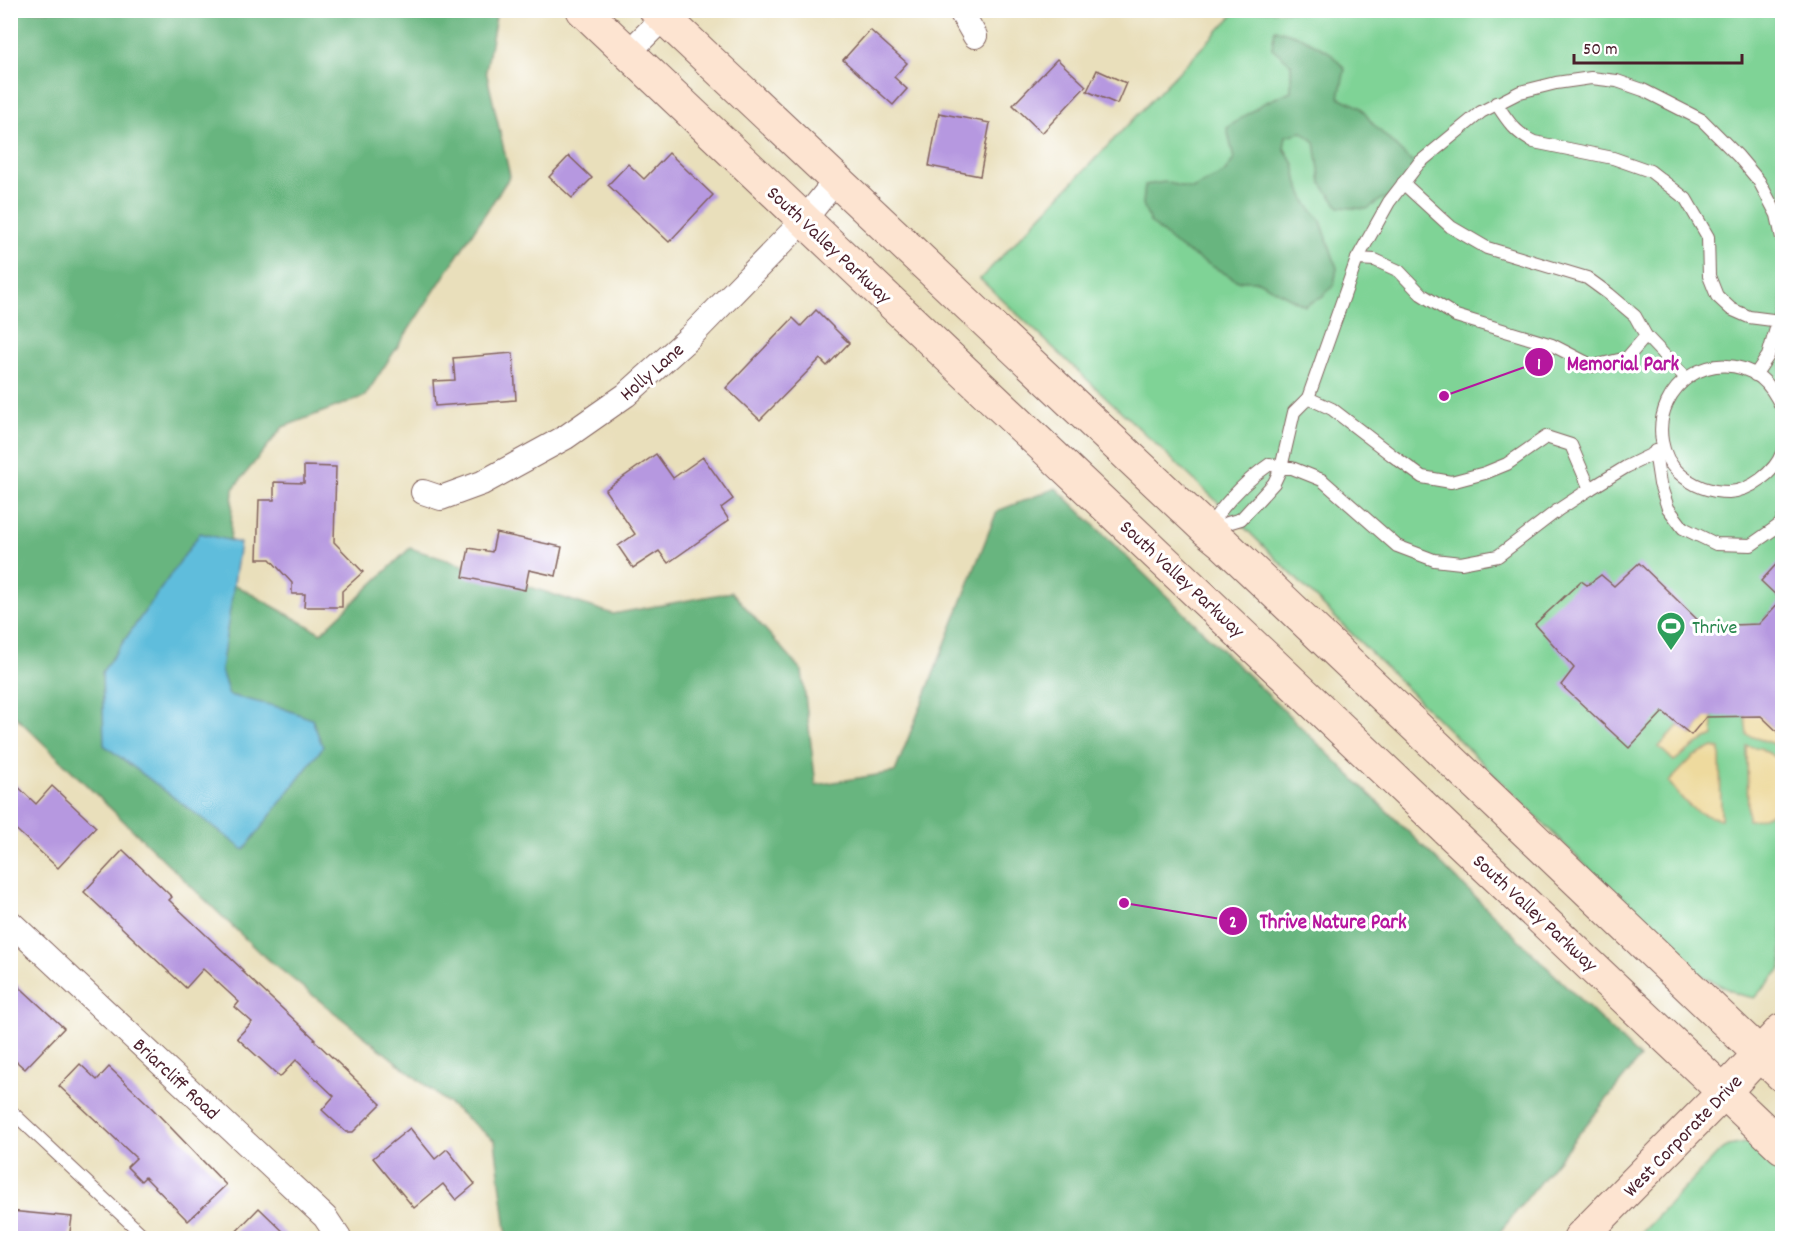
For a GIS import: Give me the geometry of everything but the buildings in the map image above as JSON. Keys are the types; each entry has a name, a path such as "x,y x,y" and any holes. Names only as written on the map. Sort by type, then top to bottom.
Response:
{"main road":[{"name":"South Valley Parkway","path":"583,10 1782,1147"},
{"path":"664,13 961,300 1230,550 1771,1064"},
{"path":"1173,568 1207,530"},
{"name":"West Corporate Drive","path":"1581,1238 1725,1091 1771,1064 1782,1030"}],"street":[{"path":"960,10 975,36"},
{"path":"628,53 664,13"},
{"name":"Holly Lane","path":"423,492 441,498 482,483 566,437 617,401 688,338 804,220 837,179"},
{"name":"Briarcliff Road","path":"10,922 325,1217 339,1239"}],"lane":[{"path":"1207,530 1241,519 1274,483 1281,468 1294,412 1308,398 1357,260 1389,202 1419,163 1480,112 1496,103 1520,92 1556,82 1591,78 1617,81 1643,90 1702,120 1738,156 1759,181 1777,215 1782,238"},
{"path":"1496,103 1512,128 1522,137 1534,142 1613,158 1650,171 1686,199 1708,237 1709,276 1717,296 1731,309 1749,317 1780,321"},
{"path":"1403,183 1450,227 1487,248 1587,279 1609,294 1635,316 1646,336 1686,378"},
{"path":"1357,260 1375,260 1399,271 1421,294 1456,316 1552,345 1593,366 1627,358 1646,336"},
{"path":"1755,375 1768,356 1782,308"},
{"path":"1782,408 1775,393 1761,378 1744,369 1724,366 1704,369 1686,378 1672,392 1663,410 1659,450 1660,484 1668,508 1683,528 1716,543 1751,545 1781,524 1782,520"},
{"path":"1308,398 1332,409 1422,477 1450,482 1485,473 1507,464 1546,437 1571,445 1590,489"},
{"path":"1207,530 1225,503 1270,464 1281,468 1292,468 1322,480 1396,546 1434,560 1461,562 1498,556 1558,510 1659,450"},
{"path":"1659,450 1690,483 1710,490 1731,492 1752,485 1770,472 1782,453"},
{"path":"10,1110 146,1239"}],"green space":[{"path":"10,11 497,11 486,71 510,176 365,396 283,427 233,489 228,581 321,633 410,548 613,614 732,592 802,671 816,785 895,772 997,511 1056,488 1640,1058 1495,1238 507,1238 495,1141 260,953 11,712"},
{"path":"1237,11 1782,11 1782,968 1754,998 1737,994 1691,970 1242,525 980,279"},
{"path":"1275,29 1301,37 1329,52 1345,69 1339,97 1360,107 1373,124 1416,166 1416,179 1403,195 1382,199 1367,209 1339,207 1321,183 1315,142 1302,132 1286,136 1284,148 1294,164 1298,184 1307,204 1321,221 1337,268 1334,285 1323,296 1305,306 1258,281 1238,281 1180,248 1150,222 1143,204 1145,185 1165,182 1192,189 1224,173 1234,159 1227,128 1264,103 1291,91 1291,64 1272,48"},
{"path":"1749,1142 1760,1146 1782,1165 1782,1238 1637,1238 1721,1150"}],"sand":[{"path":"1712,708 1713,736 1700,742 1674,761 1659,747 1679,725 1692,735"},
{"path":"1759,714 1780,734 1782,748 1747,735 1745,716"},
{"path":"1747,746 1760,748 1782,761 1782,806 1770,814 1753,820 1748,820"},
{"path":"1713,747 1720,749 1721,819 1703,814 1691,807 1669,782 1693,757"}],"water":[{"path":"200,533 240,543 221,670 229,695 282,708 312,719 323,747 244,850 104,745 102,672"}],"place":[{"name":"Memorial Park","path":"1444,396"},
{"name":"Thrive","path":"1671,652"},
{"name":"Thrive Nature Park","path":"1124,903"}]}
